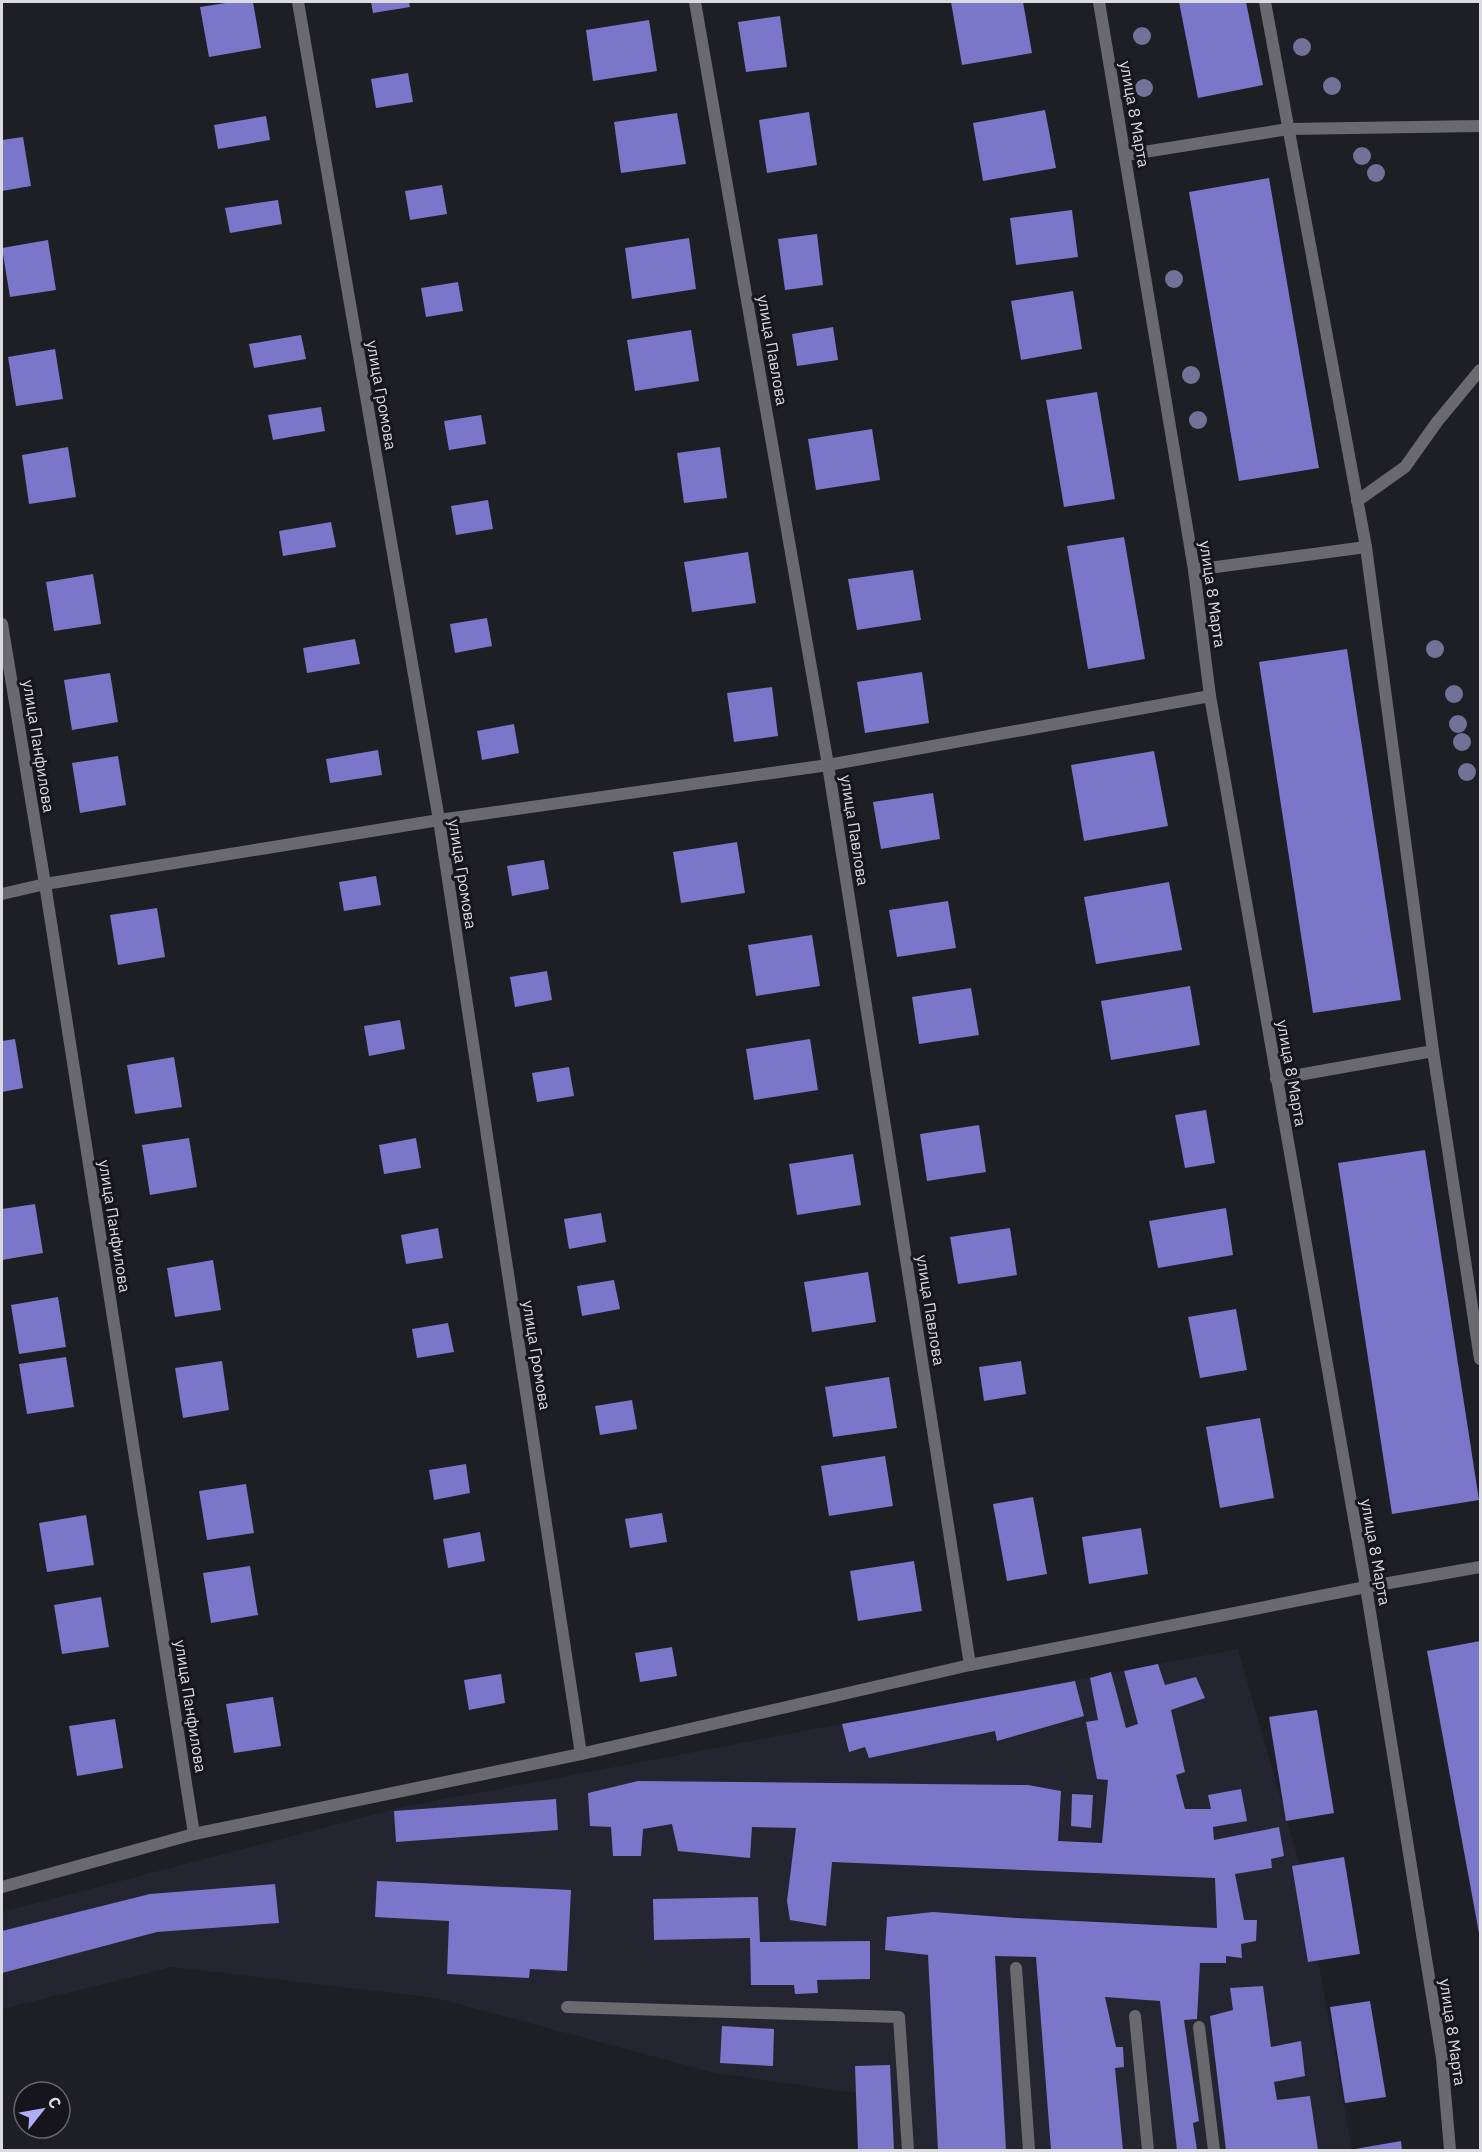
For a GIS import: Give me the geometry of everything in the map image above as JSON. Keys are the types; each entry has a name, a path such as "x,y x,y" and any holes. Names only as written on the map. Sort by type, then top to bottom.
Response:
{"street":[{"name":"улица Громова","path":"298,2 439,820 581,1754"},
{"name":"улица Павлова","path":"695,2 828,765 970,1665"},
{"name":"улица 8 Марта","path":"1099,2 1194,570 1210,696 1366,1587 1442,2058 1450,2151"},
{"path":"1265,2 1366,547 1433,1052 1480,1359"},
{"path":"1125,155 1288,129 1480,126"},
{"path":"1357,501 1405,467 1437,422 1480,370"},
{"path":"1194,570 1366,547"},
{"name":"улица Панфилова","path":"2,624 194,1834"},
{"path":"2,894 45,884 439,820 828,765 1210,696"},
{"path":"1276,1079 1433,1052"},
{"path":"2,1887 194,1834 581,1754 970,1665 1366,1587 1480,1567"},
{"path":"1016,1968 1029,2151"},
{"path":"567,2007 898,2017 908,2151"},
{"path":"1135,2016 1148,2151"},
{"path":"1199,2027 1214,2151"}],"shaded area":[{"path":"1238,1649 1304,1880 1352,2150 860,2150 855,2093 715,2073 436,1998 172,1967 2,2009 2,1912 403,1807"}],"building":[{"path":"232,2 253,2 261,48 209,57 200,7"},
{"path":"371,2 409,2 410,7 373,13"},
{"path":"951,2 1023,2 1032,53 962,65"},
{"path":"1179,2 1246,2 1263,85 1198,98"},
{"path":"780,16 787,67 746,72 738,22"},
{"path":"649,20 657,71 593,81 586,30"},
{"path":"408,73 413,102 376,108 371,79"},
{"path":"1045,110 1056,168 983,181 973,123"},
{"path":"809,112 817,165 767,173 759,120"},
{"path":"677,113 686,164 621,173 614,122"},
{"path":"266,116 270,140 218,149 214,125"},
{"path":"23,137 31,186 2,191 2,140"},
{"path":"1269,178 1319,468 1239,481 1189,192"},
{"path":"442,185 447,214 410,220 405,191"},
{"path":"278,200 282,224 230,233 225,208"},
{"path":"1072,210 1078,257 1016,265 1010,218"},
{"path":"817,234 823,285 785,290 778,239"},
{"path":"689,238 696,289 632,299 625,248"},
{"path":"48,240 56,290 10,297 2,248"},
{"path":"458,282 463,311 426,317 421,288"},
{"path":"1073,291 1082,349 1021,360 1011,301"},
{"path":"833,327 838,360 797,366 792,334"},
{"path":"691,330 699,381 635,391 627,340"},
{"path":"301,335 306,359 254,368 249,344"},
{"path":"55,349 63,399 16,406 8,357"},
{"path":"1097,392 1115,499 1064,507 1046,400"},
{"path":"321,407 325,431 273,440 268,415"},
{"path":"481,415 486,444 449,450 444,421"},
{"path":"872,429 880,480 816,490 808,439"},
{"path":"68,447 76,497 29,504 22,455"},
{"path":"720,447 727,498 684,503 677,453"},
{"path":"488,500 493,529 456,535 451,506"},
{"path":"331,522 336,547 283,556 279,531"},
{"path":"1124,537 1145,659 1088,669 1067,546"},
{"path":"748,552 756,603 692,612 684,562"},
{"path":"913,570 921,620 857,630 848,579"},
{"path":"93,574 101,624 54,631 46,582"},
{"path":"487,618 492,646 455,653 450,624"},
{"path":"355,639 360,664 307,673 303,648"},
{"path":"1347,649 1401,1000 1313,1013 1259,662"},
{"path":"922,672 929,723 865,733 857,682"},
{"path":"110,673 118,722 72,730 64,680"},
{"path":"772,687 778,736 734,742 727,693"},
{"path":"514,724 519,753 482,760 477,731"},
{"path":"378,750 382,775 330,783 326,759"},
{"path":"1154,751 1168,826 1084,841 1071,765"},
{"path":"118,756 126,805 80,813 72,763"},
{"path":"933,793 940,839 881,849 873,802"},
{"path":"737,842 745,893 681,903 673,852"},
{"path":"544,860 549,889 512,896 507,866"},
{"path":"376,876 381,905 344,911 339,882"},
{"path":"1169,882 1182,950 1096,964 1084,897"},
{"path":"948,901 956,948 897,957 889,910"},
{"path":"157,908 165,957 118,965 110,915"},
{"path":"812,935 820,986 756,996 748,945"},
{"path":"547,971 552,1000 515,1007 510,977"},
{"path":"1190,986 1200,1045 1111,1060 1101,1001"},
{"path":"971,988 979,1035 919,1044 912,997"},
{"path":"400,1020 405,1049 369,1056 364,1026"},
{"path":"15,1039 23,1088 2,1092 2,1041"},
{"path":"810,1039 818,1090 754,1100 746,1049"},
{"path":"174,1057 182,1107 135,1114 127,1065"},
{"path":"569,1067 574,1096 537,1102 532,1073"},
{"path":"1206,1110 1215,1163 1185,1168 1175,1115"},
{"path":"979,1125 986,1172 927,1181 920,1134"},
{"path":"189,1138 197,1187 150,1195 142,1145"},
{"path":"416,1138 421,1168 384,1174 379,1145"},
{"path":"1425,1150 1479,1500 1392,1514 1338,1163"},
{"path":"853,1154 861,1205 797,1215 789,1164"},
{"path":"35,1204 43,1253 2,1260 2,1209"},
{"path":"1226,1208 1233,1255 1158,1268 1149,1221"},
{"path":"601,1213 606,1242 569,1249 564,1219"},
{"path":"438,1228 443,1258 406,1264 401,1235"},
{"path":"1010,1228 1017,1275 958,1284 950,1237"},
{"path":"213,1260 221,1310 175,1317 167,1268"},
{"path":"868,1272 876,1322 812,1332 804,1282"},
{"path":"614,1280 620,1309 582,1316 577,1286"},
{"path":"58,1297 66,1347 19,1354 11,1305"},
{"path":"1236,1309 1247,1370 1200,1378 1188,1317"},
{"path":"448,1323 454,1352 417,1358 412,1329"},
{"path":"66,1357 74,1407 27,1414 19,1364"},
{"path":"222,1361 229,1410 183,1418 175,1368"},
{"path":"1021,1361 1026,1394 984,1401 979,1367"},
{"path":"889,1377 897,1428 833,1437 825,1387"},
{"path":"632,1400 637,1429 600,1435 595,1406"},
{"path":"1260,1418 1274,1498 1220,1508 1206,1427"},
{"path":"885,1456 893,1506 829,1516 821,1466"},
{"path":"466,1464 470,1493 434,1500 429,1470"},
{"path":"246,1484 254,1533 207,1540 199,1491"},
{"path":"1033,1497 1047,1574 1007,1581 993,1504"},
{"path":"662,1513 667,1542 630,1548 625,1519"},
{"path":"86,1515 94,1565 47,1572 39,1523"},
{"path":"1141,1528 1148,1574 1089,1584 1082,1537"},
{"path":"480,1532 485,1561 448,1568 443,1539"},
{"path":"914,1561 922,1611 858,1621 850,1571"},
{"path":"250,1566 258,1615 211,1623 203,1573"},
{"path":"101,1597 109,1647 62,1654 54,1605"},
{"path":"1480,1641 1480,1933 1479,1933 1427,1651"},
{"path":"672,1647 677,1676 640,1682 635,1653"},
{"path":"1158,1664 1165,1685 1196,1677 1205,1698 1171,1710 1185,1772 1176,1775 1185,1809 1211,1809 1208,1795 1241,1789 1247,1821 1213,1827 1214,1840 1279,1827 1284,1856 1271,1859 1272,1868 1235,1874 1244,1920 1257,1920 1256,1941 1241,1944 1242,1958 1226,1956 1226,1963 1200,1963 1197,2019 1184,2020 1199,2121 1193,2123 1197,2150 1177,2150 1160,2001 1105,1997 1116,2047 1123,2047 1124,2067 1115,2068 1123,2150 1051,2150 1036,1957 995,1956 1006,2150 938,2150 928,1955 885,1950 887,1917 933,1912 1217,1928 1215,1878 832,1862 826,1926 790,1920 787,1901 796,1828 752,1827 750,1858 678,1851 672,1824 643,1829 641,1856 613,1856 611,1827 590,1826 588,1793 638,1781 1028,1785 1061,1791 1058,1841 1102,1843 1108,1780 1097,1779 1086,1722 1098,1720 1090,1678 1111,1672 1126,1728 1138,1724 1124,1671"},
{"path":"501,1674 505,1703 469,1710 464,1680"},
{"path":"1075,1681 1084,1716 997,1741 995,1731 869,1758 865,1747 849,1752 842,1724"},
{"path":"273,1697 281,1746 234,1753 226,1704"},
{"path":"1317,1710 1334,1813 1286,1821 1269,1717"},
{"path":"115,1719 123,1768 77,1776 69,1726"},
{"path":"1072,1794 1093,1795 1091,1828 1071,1826"},
{"path":"556,1799 558,1830 396,1842 394,1811"},
{"path":"1344,1857 1360,1954 1308,1962 1292,1866"},
{"path":"377,1881 571,1890 567,1971 530,1969 529,1978 447,1974 449,1921 375,1917"},
{"path":"275,1884 279,1923 157,1932 2,1973 2,1931 150,1894"},
{"path":"758,1897 760,1942 870,1941 870,1979 817,1980 818,1993 795,1994 794,1985 751,1985 750,1938 654,1940 653,1899"},
{"path":"1263,1986 1271,2047 1301,2041 1305,2076 1274,2082 1277,2100 1310,2096 1318,2150 1226,2150 1210,2016 1233,2010 1230,1988"},
{"path":"1370,2001 1386,2097 1345,2103 1330,2007"},
{"path":"722,2026 774,2029 773,2066 720,2063"},
{"path":"890,2065 894,2150 858,2150 855,2066"},
{"path":"1401,2141 1402,2150 1355,2150 1355,2149"}]}
